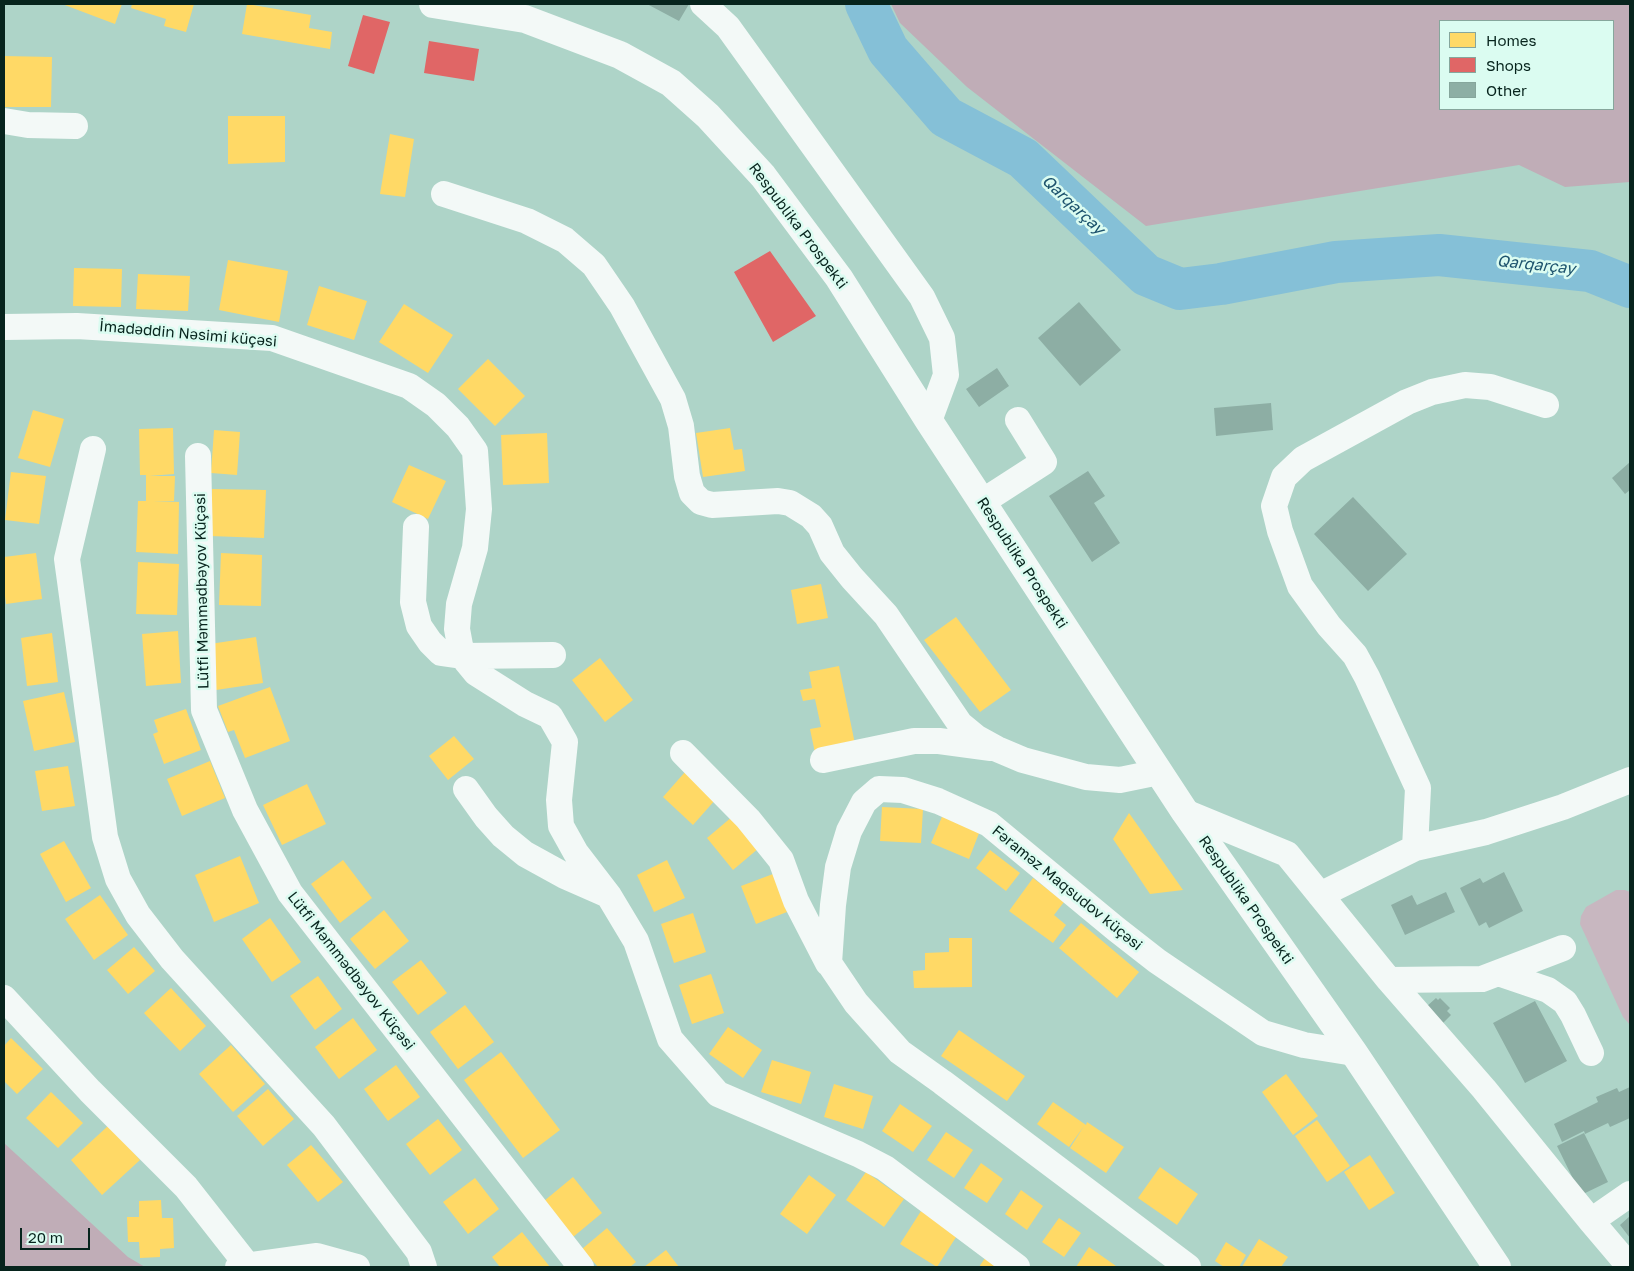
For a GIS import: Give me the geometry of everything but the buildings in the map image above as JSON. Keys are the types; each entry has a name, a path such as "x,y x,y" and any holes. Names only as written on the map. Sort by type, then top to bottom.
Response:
{"main road":[{"name":"Respublika Prospekti","path":"433,4 525,20 620,55 671,83 708,116 763,176 838,278 929,421 1185,812 1354,1054 1497,1267"}],"street":[{"path":"704,4 728,27 922,297 942,338 946,375 929,421"},
{"path":"4,121 28,125 75,126"},
{"path":"444,194 527,221 565,240 594,265 622,306 673,399 681,426 687,476 692,493 700,502 712,505 790,503 812,516 820,526 832,553 886,615 960,724 996,749 1023,760 1086,777 1120,780 1159,772"},
{"name":"İmadəddin Nəsimi küçəsi","path":"4,327 77,326 272,338 409,386 436,405 458,426 475,451 480,509 475,548 459,604 457,629 462,656"},
{"path":"1415,848 1418,788 1355,655 1329,626 1300,586 1280,531 1274,506 1284,477 1303,459 1407,402 1432,392 1466,385 1490,387 1546,405"},
{"path":"982,502 1044,462 1018,420"},
{"path":"93,449 67,559 105,837 118,879 138,915 172,959 324,1126 419,1252 424,1267"},
{"name":"Lütfi Məmmədbəyov Küçəsi","path":"198,456 204,710 245,810 290,893 581,1267"},
{"path":"416,527 413,602 419,626 441,654 462,656 553,655"},
{"path":"462,656 476,673 525,704 550,716 565,742 559,800 561,826 576,853 609,896 636,941 670,1039 718,1094 858,1154 885,1168 1017,1267"},
{"path":"823,760 914,741 939,741 996,749"},
{"path":"683,753 748,819 781,860 796,901 829,964 856,1003 900,1052 1188,1267"},
{"path":"1320,895 1415,848 1486,832 1563,807 1630,780"},
{"path":"466,789 486,817 503,836 525,854 565,876 609,896"},
{"name":"Fəraməz Maqsudov küçəsi","path":"829,964 838,867 849,830 864,802 879,789 903,790 938,801 989,824 1157,961 1263,1033 1304,1046 1354,1054"},
{"path":"1185,812 1287,854 1389,980 1484,1089 1630,1267"},
{"path":"1389,980 1482,979 1563,948"},
{"path":"1498,973 1548,990 1564,1002 1591,1053"},
{"path":"4,998 90,1092 186,1187 243,1266 317,1256 357,1267"},
{"path":"1591,1221 1630,1194"}],"shaded area":[{"path":"891,4 1630,4 1630,182 1565,187 1519,165 1146,226 967,87 900,23"},
{"path":"1616,890 1630,892 1630,1025 1623,1017 1580,924 1581,916 1586,907"},
{"path":"4,1143 128,1257 145,1267 4,1267"}],"waterway":[{"name":"Qarqarçay","path":"866,4 888,50 946,117 1023,158 1146,275 1180,289 1221,284 1336,262 1439,255 1590,271 1630,287"}]}
